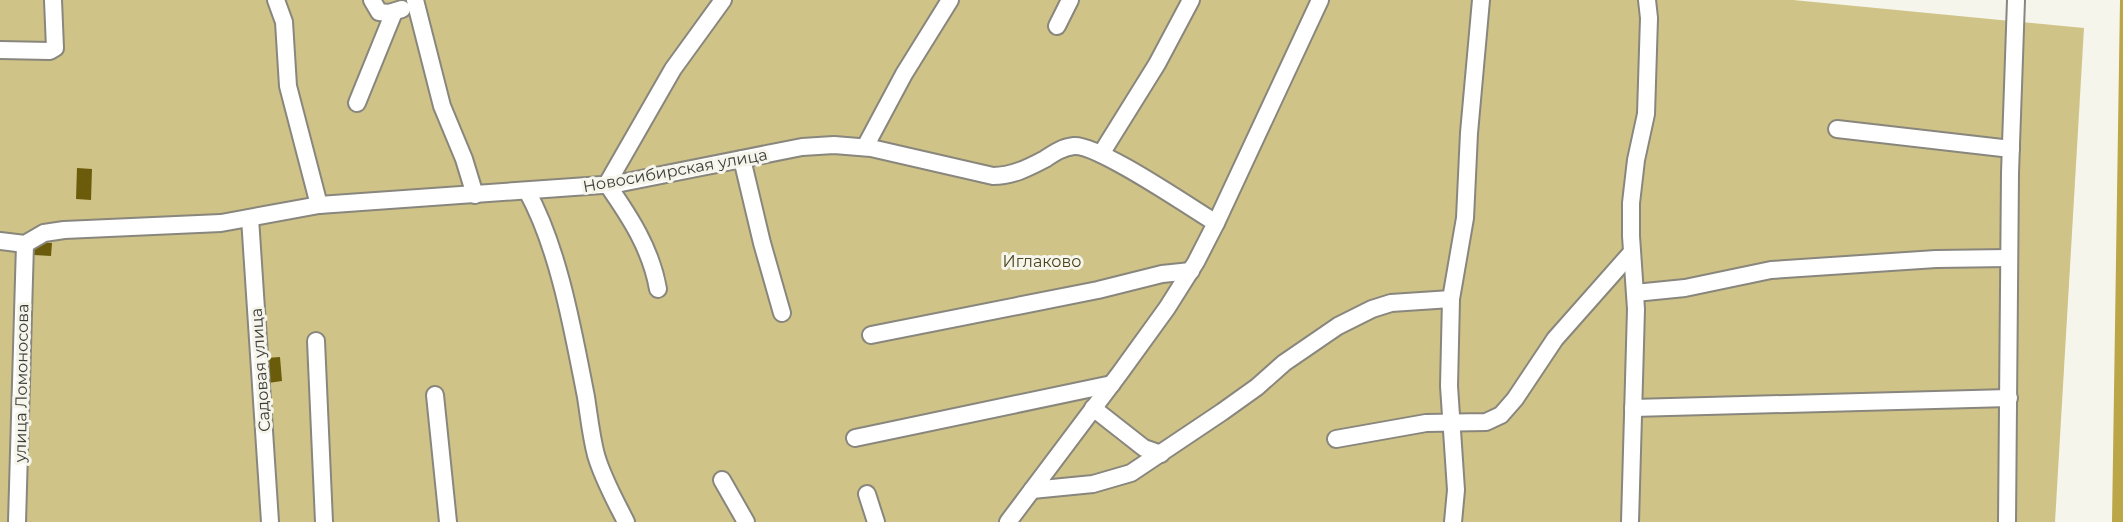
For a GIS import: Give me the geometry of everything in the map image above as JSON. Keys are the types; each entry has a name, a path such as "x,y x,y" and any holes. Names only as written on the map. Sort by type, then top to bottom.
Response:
{"street":[{"path":"0,50 50,51 55,48 53,0"},
{"path":"276,0 284,22 288,86 319,205"},
{"path":"372,0 379,12 394,12 415,2 442,106 464,159 475,195"},
{"path":"658,289 649,254 639,233 608,184 673,69 723,0"},
{"path":"865,147 904,74 950,0"},
{"path":"1057,26 1070,0"},
{"path":"1101,154 1157,64 1191,0"},
{"path":"1008,522 1112,384 1191,271 1216,223 1320,0"},
{"path":"1453,522 1456,490 1449,386 1451,299 1466,218 1469,134 1481,0"},
{"path":"1630,522 1636,326 1632,252 1633,180 1646,114 1649,18 1647,0"},
{"path":"2007,522 2009,258 2016,0"},
{"path":"357,103 394,12"},
{"path":"1837,129 2011,149"},
{"name":"Новосибирская улица","path":"25,244 44,232 185,226 250,218 319,205 608,184 802,147 834,145 865,147 993,176 1009,176 1061,149 1076,145 1101,154 1216,223"},
{"path":"742,159 782,313"},
{"path":"527,191 549,238 569,318 596,453 626,522"},
{"name":"Садовая улица","path":"250,218 270,522"},
{"path":"0,241 25,244"},
{"name":"улица Ломоносова","path":"17,522 25,244"},
{"path":"1336,439 1400,426 1486,422 1501,415 1515,399 1555,339 1632,252"},
{"path":"1635,293 1685,288 1771,270 1936,259 2009,258"},
{"path":"871,335 1098,290 1162,274 1191,271"},
{"path":"1032,490 1110,480 1131,473 1257,387 1284,363 1338,326 1372,309 1391,303 1451,299"},
{"path":"316,341 324,522"},
{"path":"855,438 1112,384"},
{"path":"435,395 448,522"},
{"path":"1633,408 2009,398"},
{"path":"1094,408 1144,448 1161,454"},
{"path":"722,480 746,522"},
{"path":"867,494 876,522"}],"green space":[{"name":"Иглаково","path":"0,0 1793,0 2084,28 2055,522 0,522"}],"shaded area":[{"path":"2120,0 2123,0 2123,522 2112,522"}],"building":[{"path":"77,168 92,169 91,200 76,199"},
{"path":"34,242 52,243 51,256 34,255"},
{"path":"280,357 282,381 268,383 266,358"}]}
